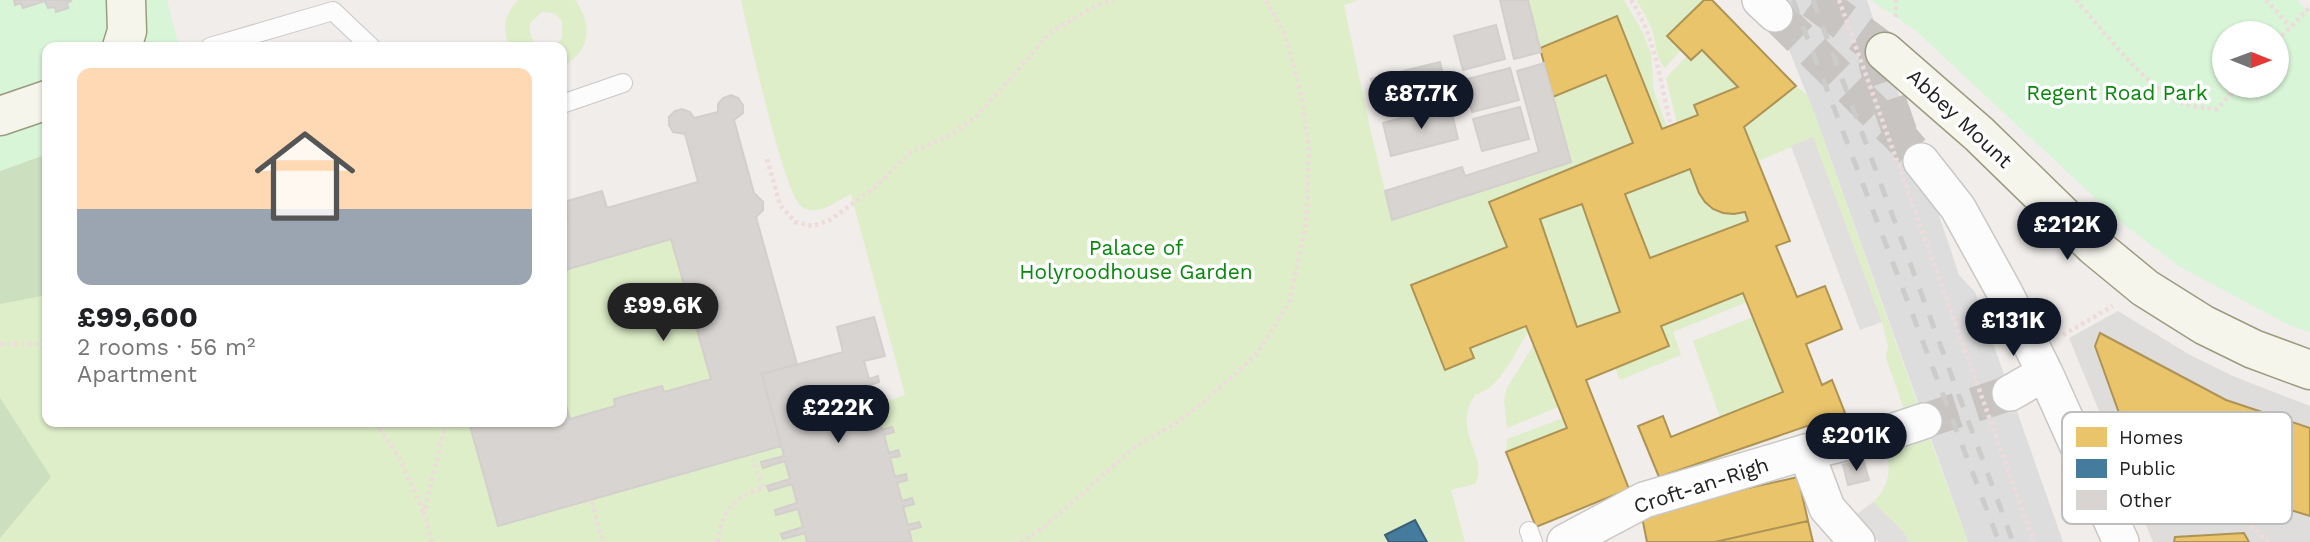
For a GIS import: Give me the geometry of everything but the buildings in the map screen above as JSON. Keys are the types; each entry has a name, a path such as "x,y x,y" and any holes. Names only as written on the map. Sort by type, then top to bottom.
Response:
{"street":[{"path":"123,42 127,30 125,0"},
{"name":"Abbey Mount","path":"1885,52 1979,134 2094,246 2145,288 2204,325 2253,349 2310,370"},
{"path":"0,116 42,102"},
{"path":"1921,161 1958,208 2040,362 2062,412"},
{"path":"2010,393 2040,362"},
{"name":"Croft-an-Righ","path":"1565,542 1648,490 1888,433 1924,421"},
{"path":"1805,452 1827,508 1857,542"},
{"path":"2113,524 2121,542"}],"lane":[{"path":"228,42 333,12 366,42"},
{"path":"567,102 623,83"}],"path":[{"path":"767,159 780,205 795,222 813,226 830,220 874,188 911,152 947,137 977,116 1051,32 1096,6 1114,0"},
{"path":"1020,542 1042,528 1136,446 1178,422 1206,400 1256,355 1289,303 1306,224 1309,150 1302,98 1285,35 1266,0"},
{"path":"1632,0 1644,19 1652,44 1670,122"},
{"path":"1839,0 2034,542"},
{"path":"2076,0 2153,83 2174,100 2217,109 2227,98"},
{"path":"2266,0 2290,26 2310,6"},
{"path":"2040,362 2145,288"},
{"path":"0,344 42,344"},
{"path":"379,427 400,459 424,512 432,542"},
{"path":"424,512 445,427"},
{"path":"718,542 719,527 730,507 745,493 763,488 754,459"},
{"path":"592,502 603,542"},
{"path":"2249,524 2270,542"}],"shaded area":[{"path":"1813,137 1882,322 1860,330 1791,146"},
{"path":"2118,311 2190,355 2233,376 2310,406 2310,542 2153,542 2146,524 2292,524 2292,412 2099,412 2069,338"},
{"path":"1873,502 1903,531 1909,542 1879,542 1853,517"}],"green space":[{"path":"0,0 167,0 178,42 42,42 42,156 0,171"},
{"path":"518,0 575,0 585,19 586,37 579,54 567,64 567,42 557,42 562,38 562,21 554,13 542,12 530,23 535,42 508,42 505,28 507,16"},
{"name":"Palace of Holyroodhouse Garden","path":"741,0 1358,0 1344,5 1392,220 1570,162 1553,97 1606,75 1633,143 1489,201 1507,247 1412,286 1446,369 1474,358 1470,348 1526,326 1528,332 1500,378 1475,395 1468,408 1468,432 1478,463 1478,474 1475,484 1451,490 1465,542 1427,542 1415,520 1386,534 1389,542 912,542 909,530 921,527 919,522 908,525 897,483 907,479 905,474 895,477 890,458 900,455 898,450 889,453 884,435 893,432 892,427 882,430 876,408 905,395 851,194 827,207 815,210 802,207 794,196 767,111"},
{"path":"1528,0 1624,0 1643,33 1651,54 1654,91 1667,127 1662,129 1617,17 1540,48"},
{"path":"1636,0 1704,0 1668,35 1681,50 1665,68 1658,56 1650,26"},
{"name":"Regent Road Park","path":"1871,0 2297,0 2310,15 2310,332 2289,325 2180,267 2122,223 1916,31"},
{"path":"1702,50 1738,87 1694,105 1698,115 1677,123 1666,78 1687,56 1691,60"},
{"path":"1796,86 1807,95 1814,112 1919,408 1905,412 1886,358 1888,346 1882,322 1813,138 1758,161 1744,127"},
{"path":"42,156 42,427 470,427 498,526 781,446 807,542 0,542 0,171"},
{"path":"42,156 42,296 0,304 0,171"},
{"path":"1690,169 1702,197 1708,204 1723,213 1745,212 1748,221 1650,258 1625,194"},
{"path":"1582,204 1620,312 1577,327 1540,219"},
{"path":"671,239 711,379 664,392 661,386 614,399 615,406 570,419 567,408 567,270"},
{"path":"1743,293 1747,302 1673,332 1681,355 1620,380 1615,368 1669,346 1661,326"},
{"path":"1753,317 1783,392 1720,417 1693,341"},
{"path":"1533,346 1558,407 1507,428 1504,400 1507,388"},
{"path":"0,398 51,477 0,538"},
{"path":"1563,418 1566,428 1506,452 1507,439"},
{"path":"1930,439 1968,542 1909,542 1903,531 1873,502 1887,480 1887,454"}],"pier":[{"path":"1769,0 1867,0 1959,275 1975,292 2063,542 1968,542 1814,112"}],"tunnel":[{"path":"1814,0 1885,52"},
{"path":"1775,14 1921,161"},
{"path":"1881,50 1876,61 1877,67 1900,133"},
{"path":"1924,421 2010,393"}],"railway":[{"path":"1793,0 1999,542"},
{"path":"1813,0 2013,542"}]}
